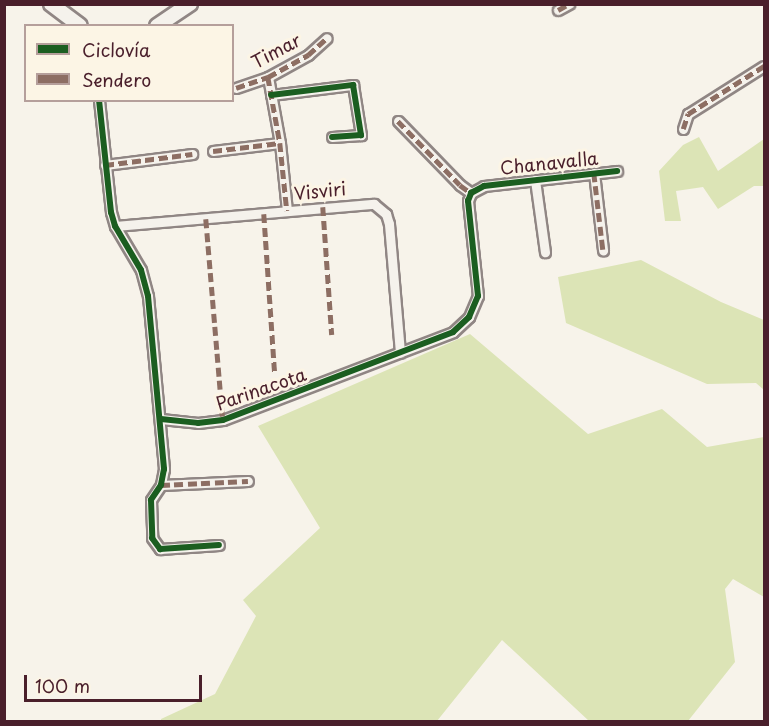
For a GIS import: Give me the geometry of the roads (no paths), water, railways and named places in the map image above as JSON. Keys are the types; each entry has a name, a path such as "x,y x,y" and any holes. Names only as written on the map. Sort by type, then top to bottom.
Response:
{"street":[{"path":"51,4 77,24"},
{"path":"160,24 190,4"},
{"path":"558,9 569,4"},
{"name":"Timar","path":"236,88 268,77 308,55 327,38"},
{"path":"682,129 688,114 765,66"},
{"path":"268,77 280,143 288,211"},
{"path":"271,95 354,84 361,135 332,138"},
{"path":"99,102 114,226 146,283 161,419 164,469 161,485 151,500 152,538 156,547 166,550 219,545"},
{"path":"398,121 460,185 471,193"},
{"path":"213,152 280,143"},
{"path":"105,165 192,154"},
{"name":"Chanavalla","path":"471,193 484,186 617,171"},
{"path":"594,173 603,250"},
{"path":"535,180 545,252"},
{"name":"Parinacota","path":"161,419 198,423 223,420 453,332 474,309 478,296 468,201 471,193"},
{"name":"Visviri","path":"114,226 367,203 380,207 390,224 400,353"},
{"path":"161,485 248,481"}]}
